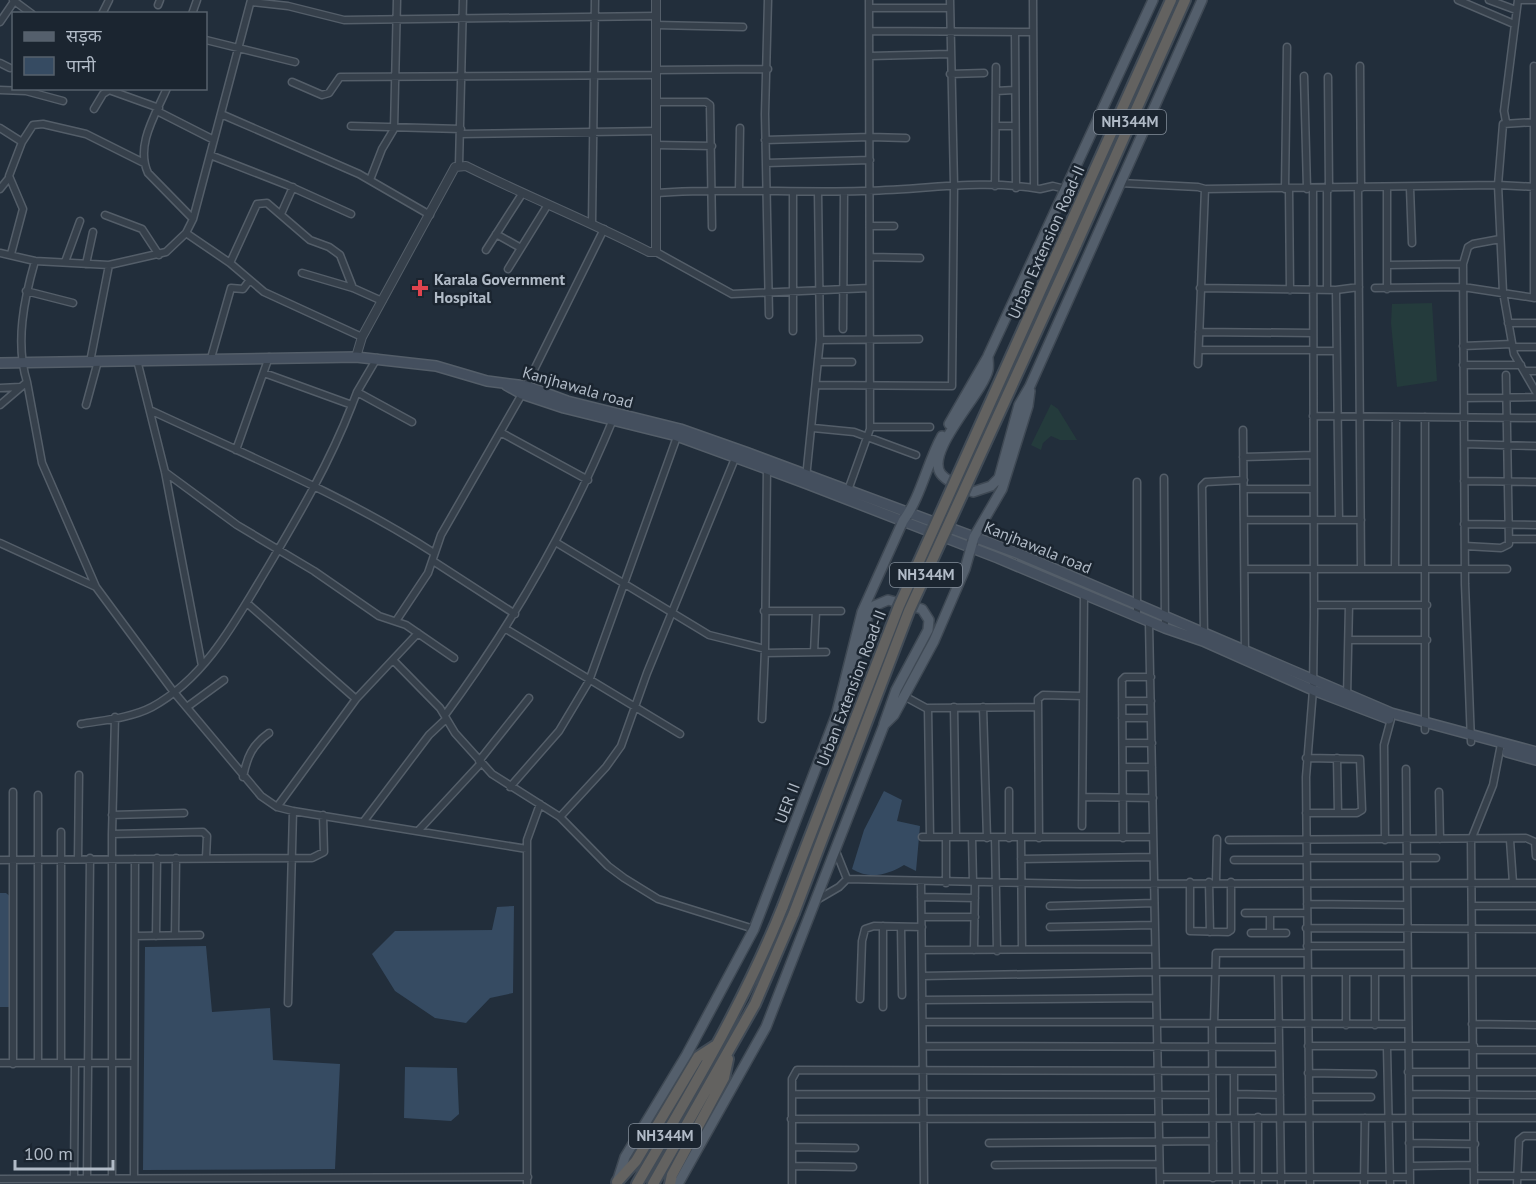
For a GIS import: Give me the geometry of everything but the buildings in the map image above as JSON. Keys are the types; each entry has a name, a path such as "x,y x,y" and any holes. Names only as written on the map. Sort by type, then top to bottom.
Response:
{"highway":[{"name":"Urban Extension Road-II","path":"637,1184 718,1044 765,951 899,606 1171,0"},
{"name":"Urban Extension Road-II","path":"653,1184 755,1004 794,913 909,611 1185,0"},
{"path":"617,1183 636,1161 698,1057 718,1044"},
{"path":"670,1184 672,1175 724,1078 730,1050"}],"main road":[{"path":"1153,0 988,356 988,372 943,445 938,463 939,472 946,480 973,492 992,486 999,478 1019,405 1030,386 1202,0"},
{"name":"Kanjhawala road","path":"0,363 269,356 377,358 436,366 614,417 679,433 846,494 910,513 1137,604 1204,637 1391,719 1500,747 1536,760"},
{"name":"UER II","path":"617,1183 625,1157 687,1054 754,929 836,716 862,612 903,521 910,513 931,456 988,356"},
{"path":"884,725 894,715 934,641 965,569 974,537 1002,489 1028,406 1030,386"},
{"name":"Kanjhawala road","path":"846,494 903,521 1137,615 1149,622 1204,637"},
{"path":"678,1184 766,1027 896,690 923,643 929,620 922,609 888,600 874,606 869,614 846,695 836,716"},
{"name":"Kanjhawala road","path":"1346,699 1425,727"},
{"name":"Kanjhawala road","path":"1500,747 1536,753"}],"street":[{"path":"0,22 14,0 29,12"},
{"path":"370,180 394,129 397,0"},
{"path":"459,165 463,0"},
{"path":"592,223 595,0"},
{"path":"656,0 656,252"},
{"path":"768,0 765,140 769,315"},
{"path":"846,494 870,427 869,0"},
{"path":"816,385 952,386 954,185 950,0"},
{"path":"1033,0 1034,188"},
{"path":"1458,0 1514,24"},
{"path":"1489,0 1516,10"},
{"path":"1536,0 1519,0 1516,10 1504,111 1506,122 1502,127 1498,185 1503,292 1513,346 1536,392"},
{"path":"0,253 35,261 109,265 159,255 166,252 186,233 193,219 251,1 288,6 344,20 595,16 743,27"},
{"path":"869,8 950,8"},
{"path":"870,31 1034,32"},
{"path":"1015,32 1016,188"},
{"path":"207,40 296,62"},
{"path":"1287,47 1290,290"},
{"path":"870,56 950,54"},
{"path":"0,63 10,68"},
{"path":"1360,66 1361,568"},
{"path":"1374,288 1463,287 1535,298 1534,66"},
{"path":"995,186 996,67"},
{"path":"292,82 322,95 330,93 336,79 340,77 595,75 768,69"},
{"path":"950,75 984,73"},
{"path":"1304,76 1310,189 1313,333 1314,605 1312,685 1306,758 1310,1181"},
{"path":"1327,289 1328,77"},
{"path":"0,90 26,91 63,102"},
{"path":"94,110 103,94 109,90 158,109 214,140"},
{"path":"166,90 146,137 144,163 148,173 193,219"},
{"path":"996,91 1014,90"},
{"path":"657,102 708,103 712,146 712,226"},
{"path":"221,114 302,147 370,180 430,215"},
{"path":"1506,122 1535,122"},
{"path":"0,189 8,179 22,142 33,125 43,124 86,134 144,163"},
{"path":"351,126 461,131 656,131"},
{"path":"996,126 1014,126"},
{"path":"739,191 740,128"},
{"path":"0,129 22,142"},
{"path":"765,140 906,138"},
{"path":"656,145 712,146"},
{"path":"210,155 293,187 351,214"},
{"path":"766,164 870,160"},
{"path":"356,357 362,337 455,167 459,165 466,166 547,206 592,223 649,252 656,252 726,293 869,288"},
{"path":"8,179 23,209 11,254"},
{"path":"1120,183 1205,189 1498,185 1535,188"},
{"path":"657,193 712,190 844,192 954,185 1016,188 1053,186 1065,189"},
{"path":"281,214 293,187"},
{"path":"1387,289 1388,188"},
{"path":"1410,188 1412,243"},
{"path":"1198,364 1205,189"},
{"path":"793,192 793,331"},
{"path":"806,479 813,428 820,340 818,192"},
{"path":"843,329 844,192"},
{"path":"486,249 522,194"},
{"path":"230,263 257,204 267,203 310,240 329,247 340,255 353,288"},
{"path":"508,269 547,206"},
{"path":"105,215 142,229 159,255"},
{"path":"64,262 80,221"},
{"path":"870,226 894,226"},
{"path":"396,621 428,573 441,535 524,390 604,229"},
{"path":"86,264 93,232"},
{"path":"186,233 230,263 264,292 362,337"},
{"path":"496,234 521,248"},
{"path":"1471,739 1464,524 1463,264 1468,247 1500,239"},
{"path":"870,257 920,258"},
{"path":"35,261 26,291 22,364 42,464 96,587 173,690 243,777 261,796 277,807 527,849"},
{"path":"1388,265 1463,264"},
{"path":"86,405 109,265"},
{"path":"302,273 353,288 382,301"},
{"path":"211,358 231,288 243,289 249,281"},
{"path":"1200,288 1336,290 1359,287"},
{"path":"1336,290 1339,520"},
{"path":"26,291 73,303"},
{"path":"1509,323 1536,323"},
{"path":"1199,333 1313,333"},
{"path":"820,340 869,342 919,339"},
{"path":"1463,346 1536,347"},
{"path":"1199,350 1336,351"},
{"path":"236,450 269,356"},
{"path":"81,724 147,709 202,666 248,604 315,489 357,392 377,358"},
{"path":"137,359 152,411 165,472 202,666"},
{"path":"818,362 852,362"},
{"path":"1463,366 1523,368 1536,371"},
{"path":"264,373 352,405"},
{"path":"1465,546 1504,548 1509,544 1506,375"},
{"path":"0,405 27,382"},
{"path":"0,388 21,387"},
{"path":"357,392 412,422"},
{"path":"1464,398 1536,397"},
{"path":"152,411 390,526 515,614"},
{"path":"1313,416 1536,418"},
{"path":"364,820 445,717 506,629 557,543 588,480 614,417"},
{"path":"1395,568 1396,417"},
{"path":"1425,417 1427,568 1425,727"},
{"path":"870,427 930,427"},
{"path":"813,428 842,430 916,455"},
{"path":"1243,430 1245,655"},
{"path":"500,432 588,480"},
{"path":"510,788 559,731 589,681 679,433"},
{"path":"1464,444 1536,446"},
{"path":"560,817 613,758 624,739 737,454"},
{"path":"1243,457 1313,455"},
{"path":"762,719 767,464"},
{"path":"165,472 237,525 385,619 396,621 418,633 454,658"},
{"path":"1164,478 1165,628"},
{"path":"1204,637 1202,486 1206,482 1244,480"},
{"path":"1464,481 1536,482"},
{"path":"1137,482 1137,615"},
{"path":"1244,489 1313,489"},
{"path":"1244,520 1361,520"},
{"path":"1464,524 1536,525"},
{"path":"1509,539 1536,539"},
{"path":"0,543 96,587"},
{"path":"557,543 709,635 765,651 826,652"},
{"path":"1245,569 1314,567 1507,569"},
{"path":"1082,826 1084,594"},
{"path":"248,604 356,699"},
{"path":"1314,605 1427,605"},
{"path":"1346,699 1350,640 1349,605"},
{"path":"764,610 841,611"},
{"path":"814,652 816,611"},
{"path":"1149,622 1156,1093 1160,1180 1410,1180 1406,769"},
{"path":"506,629 680,734"},
{"path":"277,807 356,699 418,633"},
{"path":"1350,640 1427,640"},
{"path":"393,660 445,717 480,762 510,788 560,817 608,866 641,890 684,909 754,929"},
{"path":"1123,838 1122,701 1124,678 1150,677"},
{"path":"187,707 224,680"},
{"path":"904,696 928,708 1037,706"},
{"path":"1039,838 1038,699 1041,696 1082,696"},
{"path":"418,830 480,762 529,698"},
{"path":"1122,701 1151,701"},
{"path":"954,707 956,837"},
{"path":"983,707 987,838"},
{"path":"928,708 930,837"},
{"path":"112,1178 112,815 115,717"},
{"path":"1122,718 1151,718"},
{"path":"1385,840 1384,745 1391,719"},
{"path":"243,777 248,755 256,743 269,733"},
{"path":"1123,743 1152,743"},
{"path":"1474,1184 1472,840 1493,785 1500,747"},
{"path":"1306,758 1360,759 1362,810 1360,813 1306,813"},
{"path":"1337,758 1338,813"},
{"path":"1123,767 1152,767"},
{"path":"78,859 79,775"},
{"path":"1009,791 1009,838"},
{"path":"13,792 13,1064"},
{"path":"1439,792 1440,839"},
{"path":"38,795 38,1063"},
{"path":"1083,797 1153,798"},
{"path":"0,1179 528,1180 527,849 528,830 540,804"},
{"path":"288,1003 293,811"},
{"path":"112,815 184,813"},
{"path":"0,860 317,857 324,852 323,815"},
{"path":"61,832 61,1063"},
{"path":"112,834 203,832 207,836 206,858"},
{"path":"922,837 1153,837"},
{"path":"946,837 946,883"},
{"path":"972,837 975,898 974,950"},
{"path":"995,837 997,951"},
{"path":"1021,838 1022,949"},
{"path":"1210,932 1217,839"},
{"path":"1229,840 1534,840 1536,856"},
{"path":"1510,840 1513,883"},
{"path":"835,848 847,879"},
{"path":"1021,859 1153,857"},
{"path":"87,1178 90,858"},
{"path":"156,936 157,858"},
{"path":"176,858 176,935"},
{"path":"1234,860 1436,858"},
{"path":"134,1178 135,859"},
{"path":"814,902 839,887 847,879 946,883 1536,883"},
{"path":"921,882 924,1184"},
{"path":"1190,882 1190,931 1210,932 1231,930 1231,882"},
{"path":"921,897 975,898"},
{"path":"1050,906 1154,903"},
{"path":"1307,904 1407,904"},
{"path":"1472,906 1536,906"},
{"path":"1245,913 1306,913"},
{"path":"1270,913 1270,933"},
{"path":"922,917 975,917"},
{"path":"1050,927 1155,925"},
{"path":"883,926 883,1007"},
{"path":"860,999 863,933 869,927 922,927"},
{"path":"901,927 902,995"},
{"path":"1306,928 1536,929"},
{"path":"1251,933 1286,933"},
{"path":"135,936 200,935"},
{"path":"1215,1180 1212,1095 1215,955 1218,952 1407,946"},
{"path":"922,950 1155,949"},
{"path":"922,976 1155,972 1536,972"},
{"path":"1278,973 1281,1180"},
{"path":"1346,973 1346,1025"},
{"path":"1375,973 1375,1025"},
{"path":"922,1000 1155,998"},
{"path":"923,1022 1407,1024"},
{"path":"1472,1024 1536,1025"},
{"path":"1308,1046 1536,1050"},
{"path":"923,1047 1279,1047"},
{"path":"1387,1048 1389,1181"},
{"path":"74,1178 75,1063"},
{"path":"0,1064 134,1063"},
{"path":"792,1184 793,1075 801,1069 1279,1071"},
{"path":"1234,1072 1236,1180"},
{"path":"1408,1072 1536,1072"},
{"path":"1308,1073 1373,1074"},
{"path":"792,1094 1156,1093 1212,1095"},
{"path":"1234,1094 1280,1095"},
{"path":"1409,1094 1536,1095"},
{"path":"1309,1097 1371,1097"},
{"path":"1258,1117 1258,1181"},
{"path":"1364,1181 1365,1118"},
{"path":"791,1119 1536,1118"},
{"path":"1517,1184 1519,1140 1524,1136 1536,1136"},
{"path":"989,1143 1213,1141"},
{"path":"1409,1143 1475,1144"},
{"path":"792,1147 855,1148"},
{"path":"995,1166 1159,1164"},
{"path":"792,1166 853,1167"},
{"path":"1410,1166 1474,1166"},
{"path":"1474,1176 1536,1176"}],"green space":[{"path":"1432,303 1437,381 1397,387 1391,323 1392,304"},
{"path":"1051,404 1058,409 1077,440 1060,440 1051,436 1043,443 1041,450 1031,445"}],"water":[{"path":"884,791 902,800 897,821 920,826 916,871 904,865 878,875 865,874 852,869 864,830"},
{"path":"0,893 6,893 11,897 9,1007 0,1007"},
{"path":"514,906 513,993 490,998 466,1023 435,1018 395,991 372,954 395,931 492,930 497,907"},
{"path":"206,946 212,1012 270,1008 273,1060 340,1064 335,1169 143,1170 145,947"},
{"path":"405,1067 457,1068 459,1114 451,1121 404,1118"}],"place":[{"name":"Karala Government Hospital","path":"420,288"}]}
